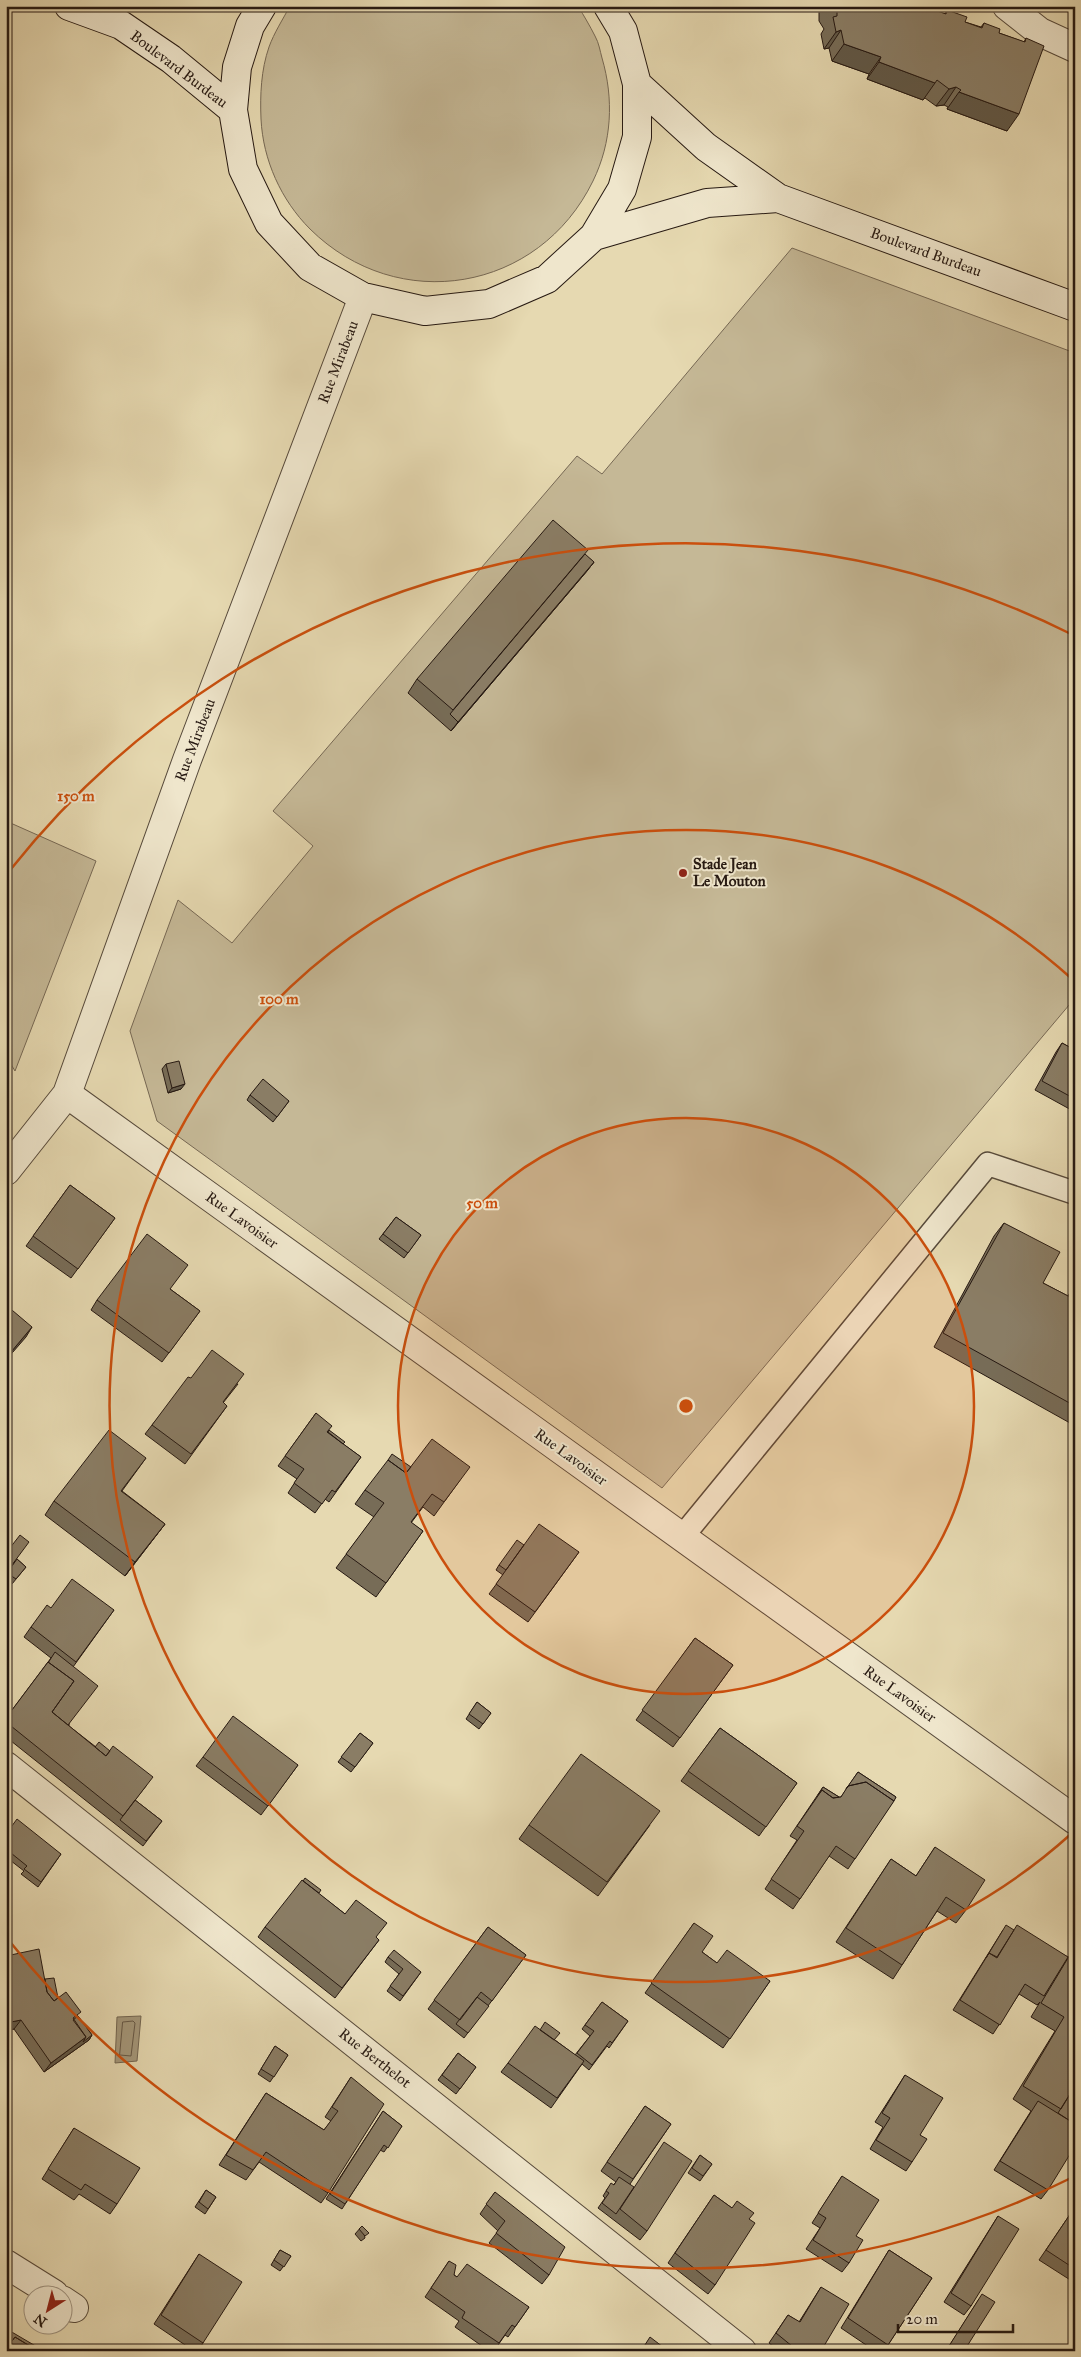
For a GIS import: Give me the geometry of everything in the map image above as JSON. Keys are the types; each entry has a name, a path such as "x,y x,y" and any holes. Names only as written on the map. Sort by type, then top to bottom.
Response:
{"street":[{"name":"Boulevard Burdeau","path":"69,6 121,25 171,59 233,110"},
{"path":"262,6 250,26 237,67 233,110 243,169 269,223 310,267 363,297 425,311 489,304 547,279 594,236 622,189 636,137 637,84 622,31 608,6"},
{"path":"1007,6 1040,32 1075,48"},
{"name":"Boulevard Burdeau","path":"637,84 706,147 778,198 1075,307"},
{"name":"Boulevard Burdeau","path":"594,236 707,203 778,198"},
{"name":"Rue Mirabeau","path":"6,1171 67,1094 187,760 363,297"},
{"name":"Rue Lavoisier","path":"67,1094 1075,1820"},
{"name":"Rue Berthelot","path":"6,1766 742,2351"},
{"path":"6,2264 37,2284"}],"lane":[{"path":"682,1537 988,1164 1075,1193"}],"shaded area":[{"path":"290,6 578,6 599,47 606,73 609,120 604,151 593,181 569,218 538,248 503,268 464,279 424,281 384,274 345,256 310,229 290,205 275,178 265,149 262,134 261,92 266,56 276,31"},
{"name":"Stade Jean Le Mouton","path":"792,248 1075,353 1075,998 662,1488 157,1121 130,1031 178,900 232,943 313,846 273,811 577,456 602,474"},
{"path":"6,821 96,861 15,1071 6,1056"}],"water":[{"path":"141,2016 137,2061 115,2063 117,2017"}],"building":[{"path":"833,6 923,6 946,14 947,10 967,17 965,22 982,28 984,23 1000,29 999,33 1025,42 1026,38 1044,46 1019,114 959,92 961,90 956,87 949,89 937,80 935,83 879,62 881,57 844,44 841,30 836,32 833,17 837,16 837,12"},
{"path":"553,520 588,550 453,710 417,679"},
{"path":"585,554 594,562 458,722 450,714"},
{"path":"1062,1043 1075,1050 1075,1099 1042,1081"},
{"path":"179,1061 185,1084 172,1088 166,1064"},
{"path":"263,1079 289,1101 277,1117 250,1095"},
{"path":"70,1185 115,1218 78,1269 33,1236"},
{"path":"396,1217 421,1235 408,1253 383,1234"},
{"path":"1004,1223 1060,1252 1043,1283 1070,1297 1075,1288 1075,1406 943,1333"},
{"path":"147,1234 188,1265 170,1289 200,1311 169,1353 97,1300"},
{"path":"6,1305 32,1327 6,1358"},
{"path":"212,1350 244,1374 223,1402 227,1406 191,1454 152,1425 188,1377 191,1378"},
{"path":"316,1413 332,1426 327,1432 361,1457 335,1492 332,1490 322,1504 294,1483 304,1469 285,1456"},
{"path":"109,1430 146,1458 121,1491 165,1524 135,1562 54,1501"},
{"path":"329,1430 345,1442 343,1444 328,1432"},
{"path":"432,1439 470,1467 444,1502 432,1494 411,1522 423,1531 386,1583 346,1554 384,1503 365,1490 388,1460 406,1473"},
{"path":"392,1454 411,1467 406,1473 388,1460"},
{"path":"539,1524 579,1552 535,1612 496,1584"},
{"path":"20,1535 29,1542 6,1573 6,1553"},
{"path":"517,1540 524,1545 506,1570 499,1565"},
{"path":"17,1559 26,1567 16,1579 7,1573"},
{"path":"72,1579 114,1610 76,1662 31,1627 47,1605 51,1608"},
{"path":"695,1638 733,1665 680,1738 642,1710"},
{"path":"55,1652 98,1686 68,1725 52,1712 74,1681 48,1662"},
{"path":"48,1662 74,1681 52,1712 106,1756 113,1746 153,1777 123,1816 6,1722 6,1718"},
{"path":"477,1702 491,1713 483,1724 469,1714"},
{"path":"233,1716 298,1765 268,1806 203,1757"},
{"path":"720,1728 797,1783 766,1827 688,1771"},
{"path":"360,1733 373,1743 355,1767 341,1757"},
{"path":"99,1742 110,1751 106,1756 95,1747"},
{"path":"581,1754 660,1811 607,1882 529,1825"},
{"path":"858,1772 896,1797 894,1801 866,1782 848,1786"},
{"path":"866,1782 894,1801 855,1859 836,1846 800,1899 771,1879 804,1831 797,1826 822,1790 833,1798 841,1797 848,1786"},
{"path":"823,1787 839,1797 833,1798 822,1790 818,1795"},
{"path":"135,1800 162,1821 146,1841 120,1820"},
{"path":"17,1819 61,1854 41,1882 24,1869 27,1866 6,1849 6,1834"},
{"path":"935,1847 985,1880 966,1910 946,1897 902,1965 846,1928 891,1859 916,1876"},
{"path":"305,1878 321,1890 319,1893 303,1881"},
{"path":"302,1880 345,1914 356,1900 387,1923 376,1937 379,1940 342,1988 265,1927"},
{"path":"694,1923 713,1936 702,1952 717,1963 727,1950 770,1981 730,2039 651,1983"},
{"path":"1006,1925 1014,1930 997,1957 989,1953"},
{"path":"1017,1925 1068,1957 1044,1996 1025,1984 1000,2025 960,2000 989,1953 997,1958"},
{"path":"488,1927 526,1955 492,2001 481,1992 460,2020 434,2000"},
{"path":"39,1949 47,1992 54,2001 66,1992 81,2012 73,2018 86,2037 51,2063 21,2020 6,2023 6,1956"},
{"path":"394,1950 421,1972 403,1996 390,1986 403,1969 388,1957"},
{"path":"1071,1953 1075,1955 1075,2086 1061,2109 1023,2086 1064,2017 1041,2003"},
{"path":"54,1978 58,1998 54,2001 47,1992 45,1979"},
{"path":"477,1997 489,2006 468,2033 456,2024"},
{"path":"602,2002 628,2021 612,2043 610,2041 592,2065 577,2053 594,2031 585,2025"},
{"path":"78,2016 92,2035 83,2042 86,2037 73,2020"},
{"path":"545,2022 560,2033 554,2040 540,2030"},
{"path":"535,2026 584,2061 557,2098 508,2063"},
{"path":"275,2046 288,2055 274,2077 261,2069"},
{"path":"458,2053 476,2067 460,2089 442,2075"},
{"path":"905,2075 943,2098 920,2135 927,2139 912,2162 876,2140 890,2118 882,2113"},
{"path":"351,2077 384,2104 328,2193 266,2152 253,2170 226,2155 266,2093 324,2130 338,2111 332,2107"},
{"path":"1070,2094 1075,2096 1075,2124 1058,2113"},
{"path":"1038,2101 1075,2124 1075,2146 1048,2190 1000,2161"},
{"path":"645,2106 671,2124 633,2179 607,2162"},
{"path":"383,2111 402,2126 388,2148 384,2145 345,2204 330,2194"},
{"path":"74,2128 140,2168 117,2204 85,2184 81,2190 48,2169"},
{"path":"664,2142 692,2161 647,2231 620,2209"},
{"path":"700,2155 712,2164 703,2176 692,2168"},
{"path":"842,2176 879,2200 856,2236 863,2240 849,2263 813,2240 826,2218 818,2213"},
{"path":"619,2177 634,2187 616,2214 602,2203 609,2193 606,2191 611,2183 614,2185"},
{"path":"206,2190 216,2197 208,2209 199,2202"},
{"path":"495,2192 565,2247 549,2275 496,2233 505,2221 486,2204"},
{"path":"714,2195 732,2208 737,2201 754,2213 749,2219 755,2223 715,2285 675,2253"},
{"path":"1075,2207 1075,2269 1046,2250"},
{"path":"998,2216 1019,2229 971,2306 951,2293"},
{"path":"362,2226 369,2233 365,2236 359,2229"},
{"path":"280,2250 291,2256 284,2267 274,2260"},
{"path":"889,2250 932,2278 888,2345 848,2318"},
{"path":"199,2254 242,2282 203,2343 161,2315"},
{"path":"449,2261 456,2265 454,2275 457,2277 467,2264 529,2307 515,2327 512,2325 499,2343 462,2318 465,2312 431,2288"},
{"path":"821,2287 849,2304 821,2351 798,2351 776,2333 788,2315 800,2322"},
{"path":"982,2294 995,2302 964,2351 955,2351 949,2346"},
{"path":"10,2331 39,2348 38,2351 15,2337 12,2341 6,2338"},
{"path":"15,2337 38,2351 6,2351 6,2338 12,2341"},
{"path":"650,2337 663,2347 662,2351 641,2351"}],"place":[{"name":"Stade Jean Le Mouton","path":"683,873"}]}
